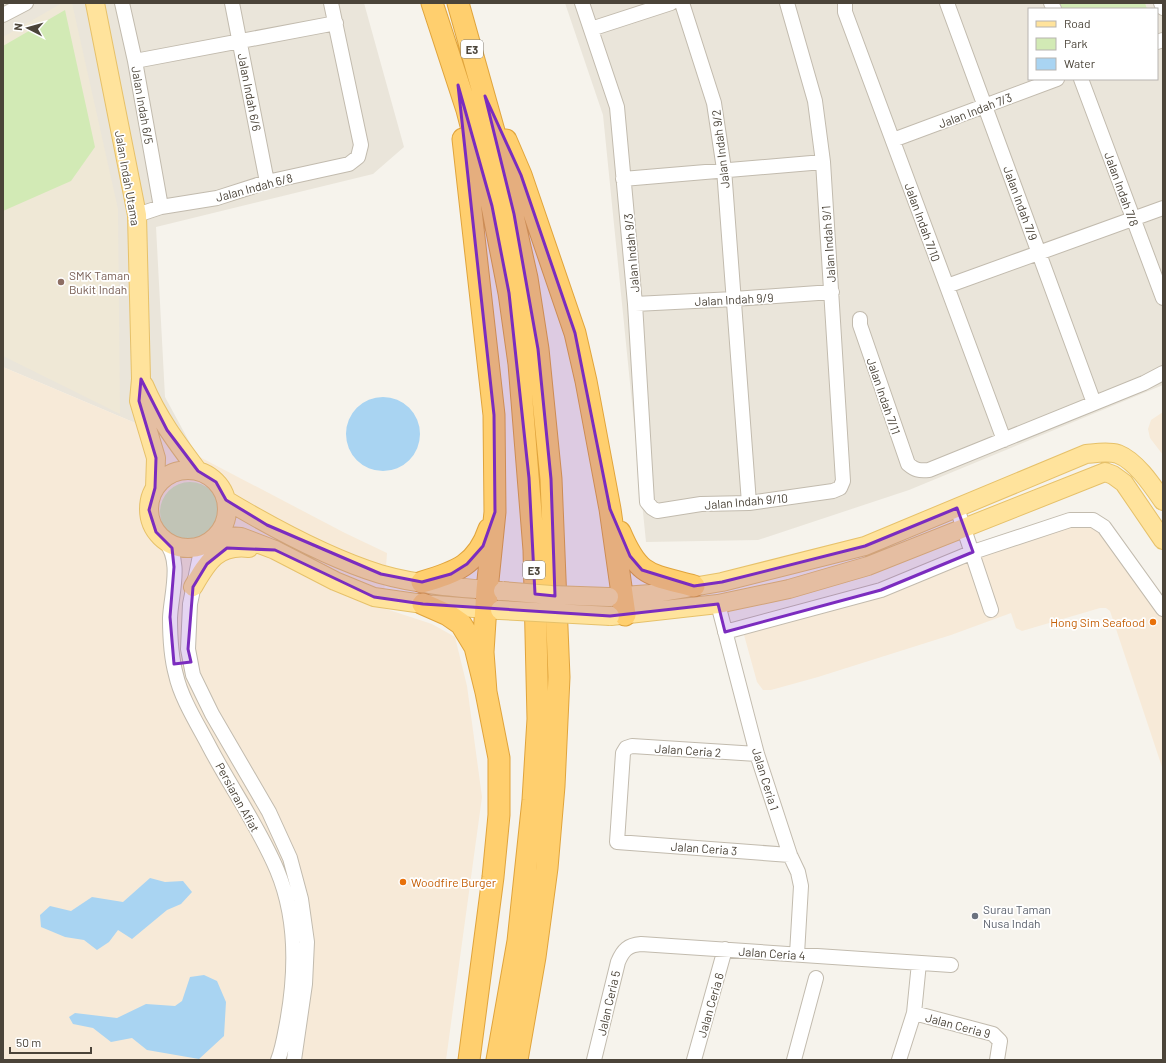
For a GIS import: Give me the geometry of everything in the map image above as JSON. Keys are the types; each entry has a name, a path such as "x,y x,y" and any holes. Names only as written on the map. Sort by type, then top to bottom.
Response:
{"highway":[{"name":"E3","path":"432,3 467,110 492,206 509,293 519,364 534,550 538,719 533,800 518,940 497,1060"},
{"name":"E3","path":"458,3 485,96 527,278 538,349 551,479 559,677 547,868 535,958 517,1060"},
{"path":"458,85 460,121 494,415 494,600 484,652 486,692"},
{"path":"485,96 521,174 575,333 586,381 610,509 617,606"},
{"path":"610,509 630,556 642,570 660,577 694,586"},
{"path":"422,582 451,574 467,564 484,546 495,512"},
{"path":"423,604 448,615 461,624 475,647 486,692 499,758 499,815 492,884 469,1060"}],"main road":[{"name":"Jalan Indah Utama","path":"94,3 137,215 141,379 139,401 156,458 155,488"},
{"path":"141,379 154,409 166,430 198,471"},
{"path":"617,606 694,586 722,582 865,546 1086,454 1106,452 1117,454 1128,460 1163,501"},
{"path":"207,543 220,532 225,522 227,511 226,500 222,490 208,475 198,471 186,470 174,472 163,479 155,488 150,499 149,510 151,521 156,532 164,540 176,546 182,547 207,543 228,536 241,537 275,550 335,581 374,596 423,604 551,595 617,606 718,604 789,589 868,566 1105,472 1113,475 1124,483 1163,540"},
{"path":"226,500 268,525 345,560 381,574 422,582 494,600"},
{"path":"193,587 207,564 227,548 242,547 275,550"}],"street":[{"path":"3,15 26,3"},
{"name":"Jalan Indah 6/5","path":"122,3 135,61 160,207"},
{"name":"Jalan Indah 6/6","path":"232,3 267,182"},
{"path":"135,61 336,23 331,3"},
{"name":"Jalan Indah 9/3","path":"582,3 617,107 636,304 647,502 652,508"},
{"path":"591,29 671,3"},
{"name":"Jalan Indah 9/2","path":"682,3 714,103 724,169 749,503"},
{"name":"Jalan Indah 9/1","path":"787,3 815,100 823,162 832,292 842,481 840,488"},
{"name":"Jalan Indah 7/10","path":"845,3 845,12 1004,440"},
{"name":"Jalan Indah 7/9","path":"947,3 1094,403"},
{"path":"1161,3 1163,8"},
{"name":"Jalan Indah 6/8","path":"137,215 160,207 217,198 267,182 349,164 358,157 361,145 336,23"},
{"name":"Jalan Indah 7/3","path":"893,140 1054,80"},
{"name":"Jalan Indah 7/8","path":"1081,80 1163,298"},
{"path":"623,179 724,169 823,162"},
{"path":"947,286 1163,208"},
{"name":"Jalan Indah 9/9","path":"636,304 832,292"},
{"name":"Jalan Indah 7/11","path":"860,319 860,325 905,456 908,464 914,470 929,470 1004,440"},
{"path":"1004,440 1163,373"},
{"name":"Jalan Indah 9/10","path":"652,508 658,510 701,504 749,503 833,491 840,488"},
{"path":"958,508 991,610"},
{"path":"725,632 881,590 973,552 1070,520 1092,520 1104,527 1163,609"},
{"name":"Persiaran Afiat","path":"164,540 172,548 174,567 170,617 171,645 176,676 190,708 277,871 287,904 293,957 291,1002 280,1057"},
{"name":"Persiaran Afiat","path":"207,543 193,587 188,649 193,675 212,714 269,812 290,858 301,899 307,942 305,984 295,1059"},
{"name":"Jalan Ceria 1","path":"718,604 757,754 790,855 798,872 801,886 797,954"},
{"path":"174,664 191,662"},
{"name":"Jalan Ceria 2","path":"617,842 623,753 626,748 632,746 757,754"},
{"name":"Jalan Ceria 3","path":"617,842 790,855"},
{"name":"Jalan Ceria 4","path":"625,948 632,945 641,944 951,966"},
{"name":"Jalan Ceria 5","path":"594,1060 618,962 625,948"},
{"name":"Jalan Ceria 6","path":"694,1060 725,950"},
{"path":"899,1060 914,1013 919,963"},
{"path":"794,1060 816,978"},
{"name":"Jalan Ceria 9","path":"914,1013 993,1034 1000,1040 997,1060"},
{"path":"280,1057 295,1059"}],"highlighted area":[{"path":"458,85 492,206 509,293 529,478 535,594 555,596 551,479 538,349 514,214 485,96 521,175 575,333 610,509 630,556 642,570 694,586 722,582 865,546 957,508 973,552 881,590 725,632 718,604 610,616 423,604 374,597 275,550 227,548 207,564 193,587 188,649 191,662 174,664 170,617 174,567 172,548 156,532 149,510 155,488 156,458 139,401 141,379 167,430 198,471 216,482 226,500 267,525 381,574 422,582 451,574 467,564 483,546 495,512 494,415"}],"shaded area":[{"path":"3,3 364,3 404,147 373,174 156,227 165,397 197,456 133,422 3,367"},
{"name":"SMK Taman Bukit Indah","path":"62,3 72,3 118,209 120,414 3,356 3,37"},
{"path":"565,3 1163,3 1163,385 909,490 758,540 646,542 603,115"},
{"path":"3,367 133,422 345,533 387,553 383,608 432,624 455,637 467,686 482,797 446,1060 3,1060"},
{"path":"1163,412 1163,455 1150,438 1148,429 1151,420"},
{"path":"1093,517 1163,603 1163,770 1110,611 1106,608 1100,608 1022,631 1016,628 1011,613 951,635 818,677 771,690 763,690 757,682 741,624 879,587"}],"green space":[{"path":"1058,3 1145,3 1147,8 1060,8"},
{"path":"65,10 95,147 71,181 3,211 3,46"},
{"path":"190,482 206,487 211,491 215,496 220,512 215,528 211,533 206,537 190,542 174,537 169,533 165,528 160,512 165,496 169,491 174,487"}],"water":[{"path":"383,397 397,400 409,408 417,420 420,434 417,448 409,460 397,468 383,471 369,468 357,460 349,448 346,434 349,420 357,408 369,400"},
{"path":"150,878 165,882 183,881 192,892 181,904 167,910 132,939 118,930 109,942 97,950 84,940 65,937 41,927 40,915 50,906 71,911 92,897 123,902"},
{"path":"204,975 217,981 226,1002 224,1036 199,1059 147,1050 132,1038 111,1042 93,1028 73,1024 69,1017 75,1013 117,1018 146,1004 175,1006 182,1001 190,977"}],"place":[{"name":"SMK Taman Bukit Indah","path":"61,282"},
{"name":"Hong Sim Seafood","path":"1153,622"},
{"name":"Woodfire Burger","path":"403,882"},
{"name":"Surau Taman Nusa Indah","path":"975,916"}]}
